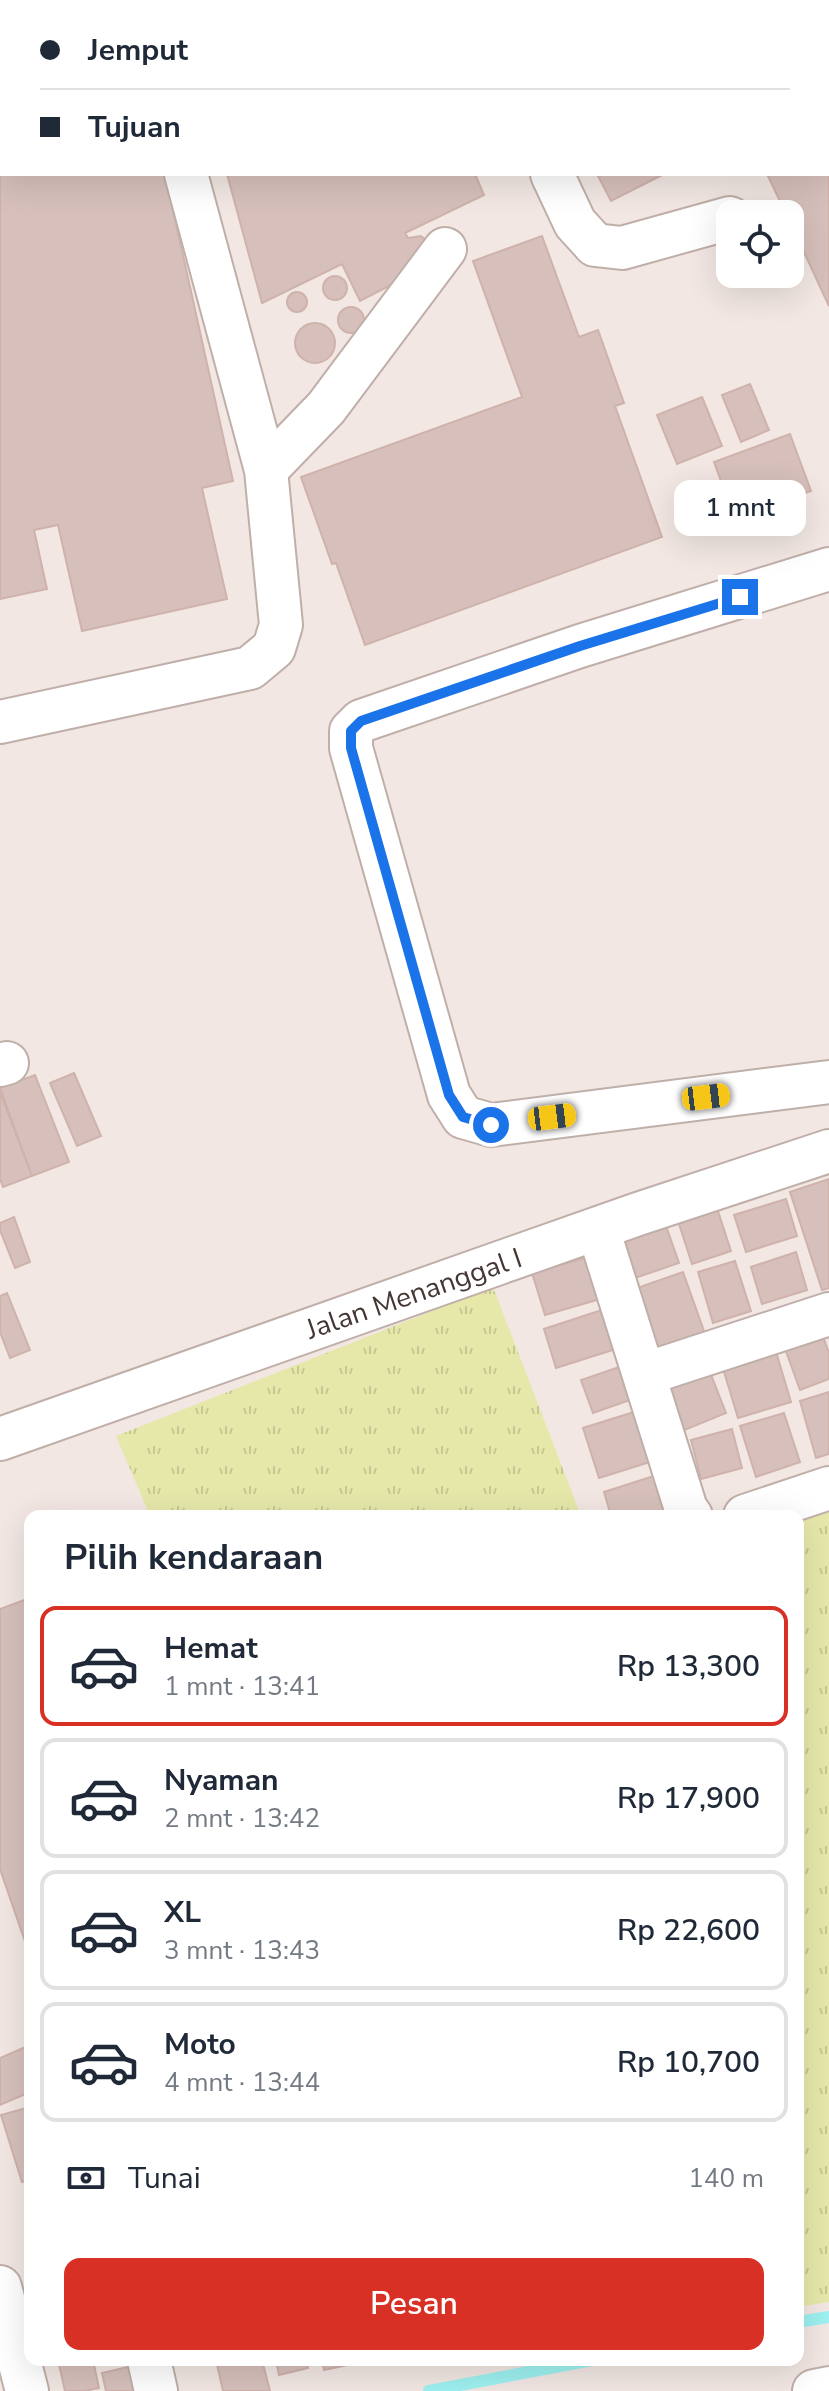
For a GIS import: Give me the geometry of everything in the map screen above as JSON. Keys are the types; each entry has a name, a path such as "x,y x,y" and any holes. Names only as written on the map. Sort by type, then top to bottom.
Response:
{"street":[{"path":"0,722 250,668 274,648 281,625 266,470 187,176"},
{"path":"553,176 575,223 595,245 622,248 716,222"},
{"path":"266,470 326,408 445,249"},
{"path":"829,569 580,646 361,721 351,731 351,748 449,1095 463,1117 491,1125 829,1082"},
{"name":"Jalan Menanggal I","path":"0,1439 829,1151"},
{"path":"598,1229 687,1510"},
{"path":"645,1374 829,1314"},
{"path":"763,1510 829,1488"},
{"path":"0,2287 27,2391"},
{"path":"150,2366 156,2391"}],"green space":[{"path":"493,1287 579,1510 147,1510 116,1436"},
{"path":"829,1481 829,2302 804,2306 804,1510 740,1510"}],"building":[{"path":"0,176 165,176 233,481 202,488 227,599 82,631 58,525 34,530 47,589 0,599"},
{"path":"228,176 476,176 484,195 405,233 408,238 421,236 428,242 424,268 360,301 342,264 262,303"},
{"path":"598,176 660,176 611,201"},
{"path":"768,176 829,176 829,306 804,252 804,200 779,200"},
{"path":"542,236 579,337 598,330 624,403 615,406 662,537 365,645 301,477 522,397 473,261"},
{"path":"335,276 344,279 347,288 344,297 335,300 326,297 323,288 326,279"},
{"path":"297,292 304,295 307,302 304,309 297,312 290,309 287,302 290,295"},
{"path":"351,307 360,311 364,320 360,329 351,333 342,329 338,320 342,311"},
{"path":"315,323 329,329 335,343 329,357 315,363 301,357 295,343 301,329"},
{"path":"750,384 769,430 741,442 722,395"},
{"path":"702,397 722,446 677,464 657,415"},
{"path":"790,434 811,491 735,519 714,462"},
{"path":"74,1073 101,1136 77,1146 50,1083"},
{"path":"35,1075 69,1162 32,1176 0,1088"},
{"path":"0,1092 32,1176 3,1187 0,1179"},
{"path":"829,1179 829,1288 822,1290 790,1192"},
{"path":"786,1199 797,1236 746,1252 734,1215"},
{"path":"717,1208 731,1251 692,1264 678,1221"},
{"path":"14,1217 30,1262 15,1268 0,1230 0,1223"},
{"path":"665,1223 679,1263 626,1281 613,1241"},
{"path":"796,1252 807,1290 762,1304 751,1267"},
{"path":"595,1255 607,1297 545,1315 532,1273"},
{"path":"735,1261 751,1311 713,1323 698,1272"},
{"path":"683,1272 705,1334 655,1352 634,1289"},
{"path":"7,1293 30,1350 10,1358 0,1332 0,1296"},
{"path":"608,1308 622,1347 556,1368 544,1329"},
{"path":"817,1320 829,1353 829,1379 800,1390 779,1332"},
{"path":"771,1335 791,1402 738,1418 718,1352"},
{"path":"706,1362 726,1413 682,1431 662,1379"},
{"path":"625,1365 636,1398 593,1413 581,1380"},
{"path":"829,1392 829,1454 816,1458 800,1401"},
{"path":"637,1411 653,1461 599,1478 583,1428"},
{"path":"784,1413 800,1462 756,1477 740,1426"},
{"path":"732,1429 742,1468 701,1479 691,1440"},
{"path":"660,1474 671,1510 609,1510 604,1492"},
{"path":"24,1600 24,1939 0,1869 0,1609"},
{"path":"24,2048 24,2095 0,2105 0,2058"},
{"path":"24,2109 24,2182 22,2182 1,2115"},
{"path":"59,2366 94,2366 99,2388 65,2391"},
{"path":"141,2366 147,2391 106,2391 102,2373"},
{"path":"217,2366 264,2366 270,2391 223,2391"},
{"path":"277,2366 308,2366 308,2368 279,2375"}],"waterway":[{"path":"804,2321 829,2317"},
{"path":"429,2391 560,2366"}],"route":[{"path":"491,1125 463,1117 449,1095 351,748 351,731 361,721 580,646 740,597"}]}
